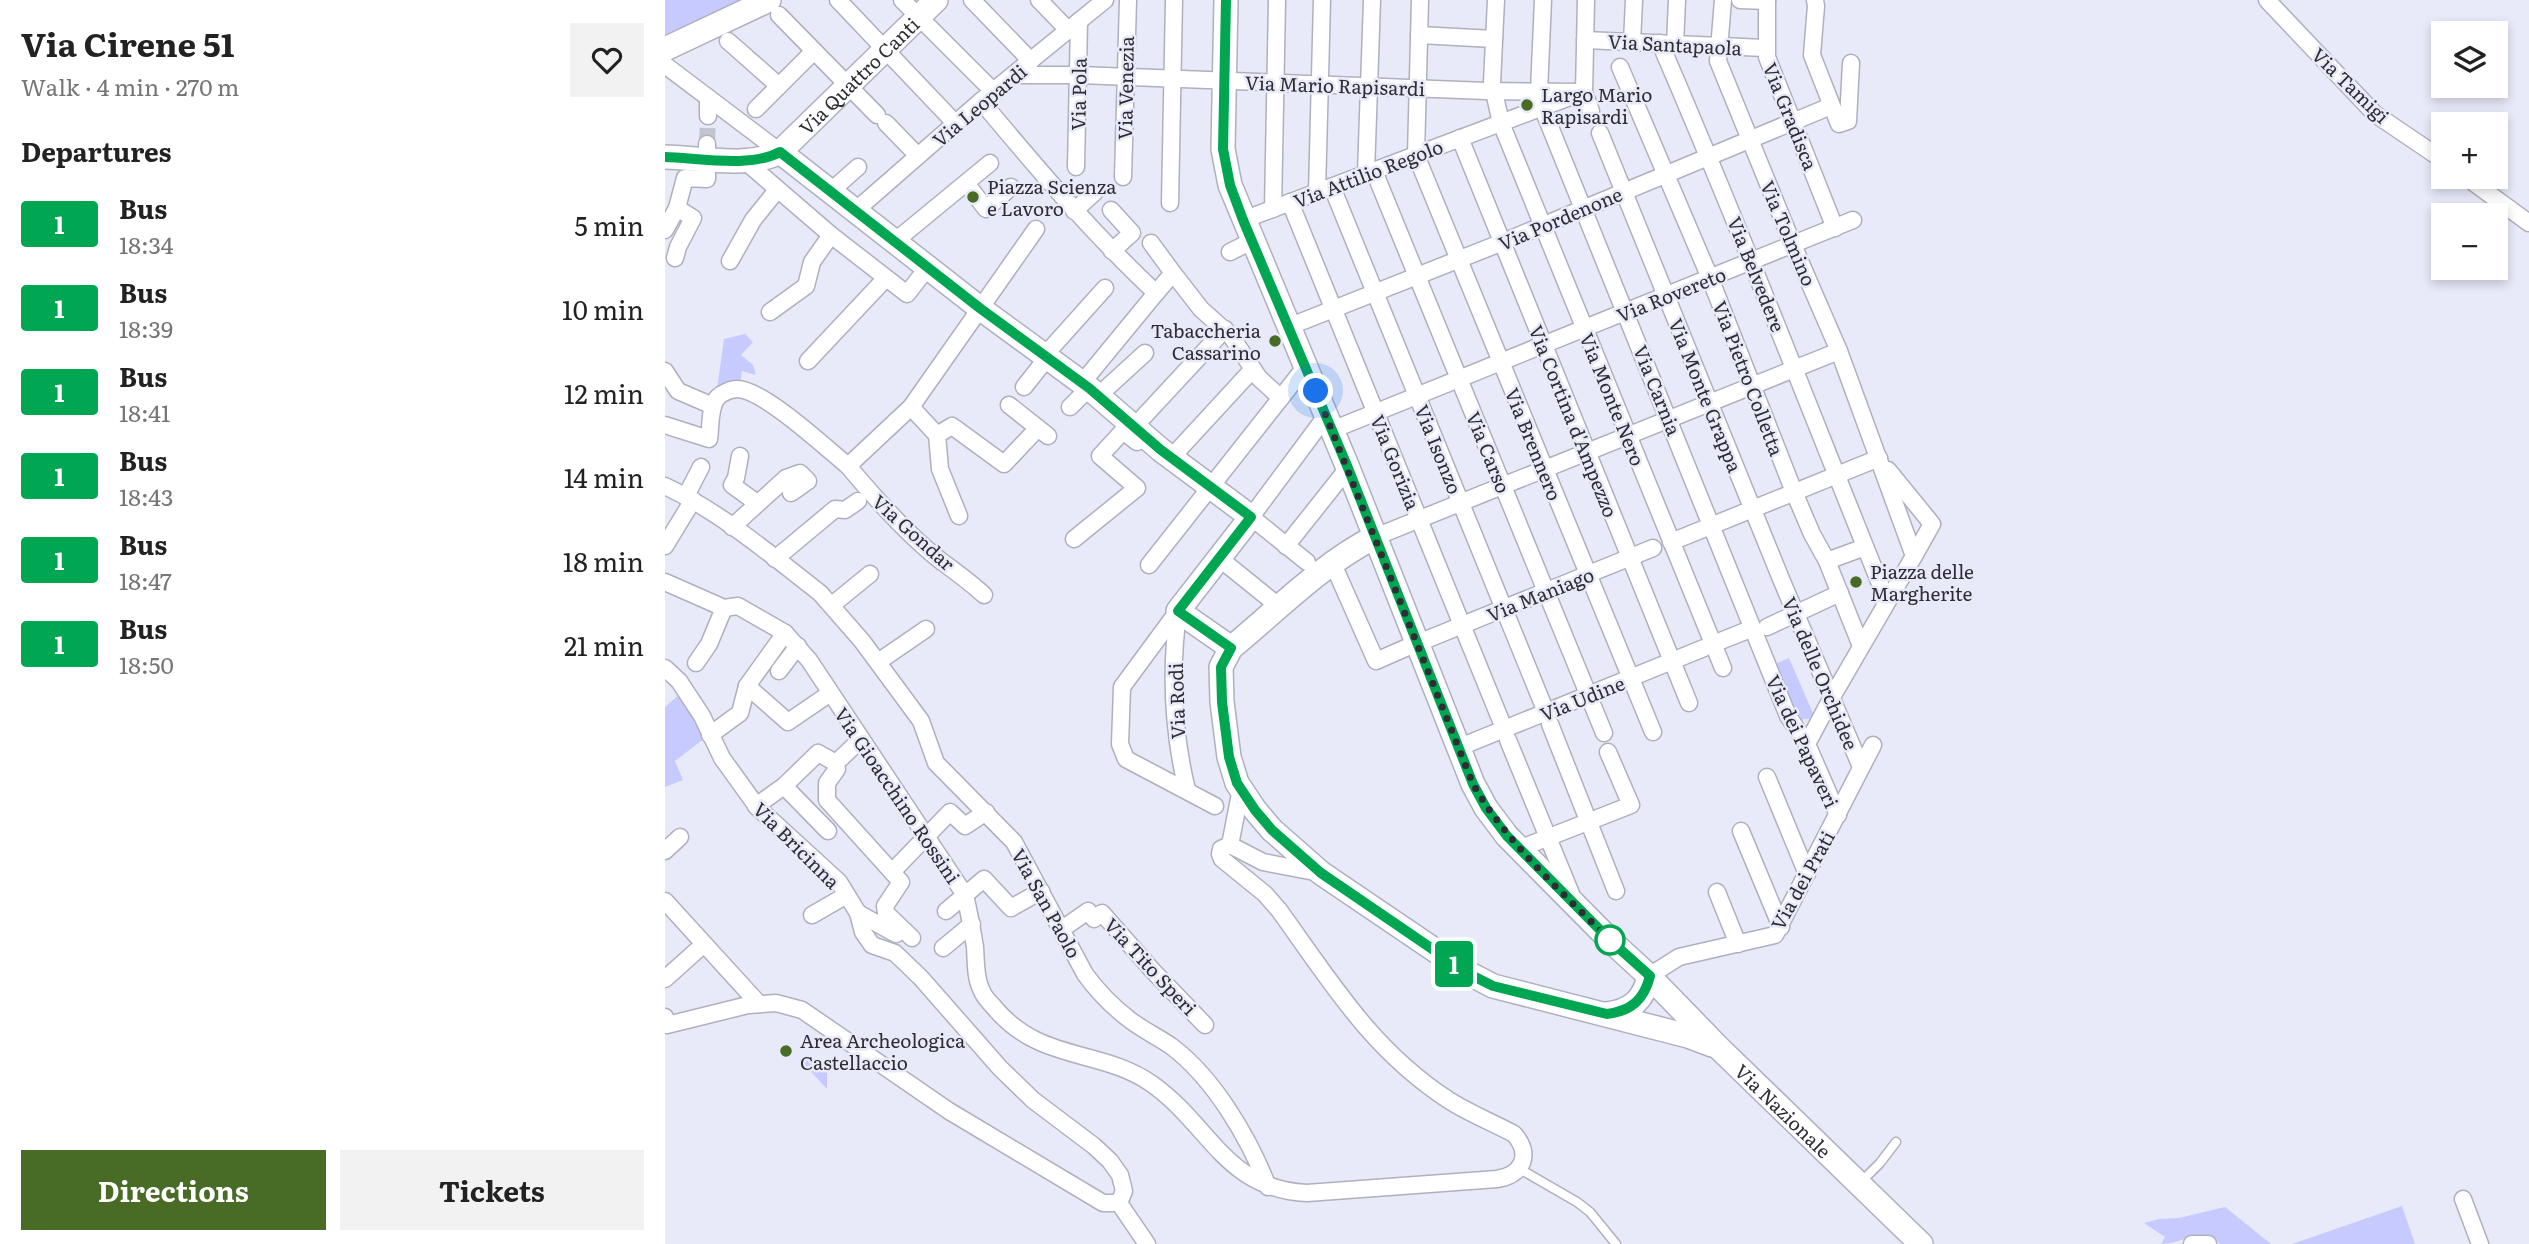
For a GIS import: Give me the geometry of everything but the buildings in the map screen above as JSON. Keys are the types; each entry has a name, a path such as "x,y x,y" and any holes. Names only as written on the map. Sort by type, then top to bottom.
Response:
{"main road":[{"name":"Via Quattro Canti","path":"780,152 936,0"},
{"name":"Via Nazionale","path":"1226,0 1223,149 1230,185 1375,537 1422,641 1473,784 1486,808 1507,836 1612,942 1650,976 1718,1047 1921,1244"},
{"path":"665,49 774,7"},
{"path":"665,157 707,151 745,161 768,159 780,152 981,309 1089,389 1166,454 1251,517 1178,611 1231,648"},
{"path":"1375,537 1357,546 1333,564 1231,648 1221,667 1222,702 1233,774 1255,810 1272,830 1321,873 1469,974 1493,986 1607,1014 1718,1047"},
{"path":"1607,1014 1620,1013 1631,1008 1647,989 1650,976"}],"street":[{"path":"838,0 956,124"},
{"path":"902,0 987,97 1075,211 1156,293"},
{"path":"972,0 1031,61"},
{"path":"1039,0 1074,26"},
{"name":"Via Leopardi","path":"855,211 1104,0"},
{"name":"Via Venezia","path":"1123,177 1128,0"},
{"path":"1170,203 1174,0"},
{"path":"1273,209 1277,0"},
{"path":"1322,0 1320,84 1324,189"},
{"path":"1370,172 1368,86 1372,0"},
{"path":"1416,155 1420,0"},
{"name":"Via Monte Nero","path":"1496,0 1491,88 1499,126 1628,435 1709,646 1723,668"},
{"path":"1541,99 1543,0"},
{"path":"1586,0 1584,92 1591,111"},
{"path":"1632,42 1633,0"},
{"name":"Via Belvedere","path":"1677,0 1667,44 1887,601"},
{"name":"Via Tolmino","path":"1723,0 1718,61 1839,351 1914,555"},
{"path":"1740,0 1767,1"},
{"path":"1815,0 1817,6 1812,55 1839,124 1848,121 1851,64"},
{"name":"Via Tamigi","path":"2267,0 2375,114 2431,152"},
{"name":"Via Gradisca","path":"1767,1 1767,57 1835,228"},
{"path":"774,7 918,156"},
{"name":"Via Pola","path":"1074,26 1079,75 1076,167"},
{"path":"1419,34 1494,39"},
{"name":"Via Santapaola","path":"1585,40 1765,48"},
{"path":"727,41 779,86"},
{"path":"756,109 814,51"},
{"path":"665,65 780,152"},
{"name":"Via Pietro Colletta","path":"1620,67 1710,278 1794,492 1827,561 1836,595 1861,646"},
{"name":"Via Mario Rapisardi","path":"1015,75 1491,88 1541,99"},
{"name":"Via Attilio Regolo","path":"1230,252 1247,230 1273,209 1460,138 1499,126 1541,99 1584,92"},
{"path":"708,98 708,116"},
{"name":"Via Carnia","path":"1541,99 1712,525 1760,628"},
{"name":"Via Pordenone","path":"1289,327 1459,260 1831,106"},
{"name":"Via Monte Grappa","path":"1600,133 1781,579"},
{"name":"Via Cortina d'Ampezzo","path":"1460,138 1689,703"},
{"path":"665,230 677,208 685,178 707,179 707,151"},
{"name":"Via Brennero","path":"1416,155 1653,732"},
{"path":"745,161 831,235 907,294 928,267"},
{"path":"894,242 990,163"},
{"path":"831,191 858,167"},
{"name":"Via Carso","path":"1370,172 1417,276 1604,733"},
{"path":"965,183 986,209 1011,187"},
{"name":"Via Isonzo","path":"1324,189 1375,293 1418,396 1616,891"},
{"path":"2482,189 2529,223"},
{"path":"730,261 753,220 777,190"},
{"path":"1075,211 1095,192"},
{"name":"Via Gorizia","path":"1290,202 1501,721"},
{"path":"675,258 694,218 677,208"},
{"path":"1111,210 1132,233 1112,251"},
{"name":"Via Rovereto","path":"1329,423 1376,413 1853,220"},
{"path":"848,466 911,407 1036,229"},
{"path":"770,312 806,286 812,262 831,235"},
{"path":"1151,243 1201,309 1224,329 1253,369 1281,398"},
{"path":"1089,389 1173,273"},
{"path":"808,361 886,278"},
{"path":"1024,387 1046,356 1105,288"},
{"path":"1134,427 1224,329"},
{"path":"1375,537 1839,351"},
{"path":"1070,407 1089,389 1145,353"},
{"path":"1149,565 1306,366"},
{"path":"1074,539 1137,488 1100,456 1123,431 1155,458 1166,454 1253,369"},
{"path":"665,371 678,391 713,406 709,439 665,425"},
{"name":"Via Gondar","path":"713,406 716,398 725,392 738,389 756,394 848,466 876,500 984,595"},
{"path":"937,435 952,426 1004,464 1043,432 1009,405"},
{"path":"911,407 937,435 940,470 959,516"},
{"path":"1307,562 1251,517 1329,423"},
{"path":"740,456 736,478 731,485 757,503"},
{"path":"1671,542 1835,475 1880,460 1933,524 1807,744"},
{"path":"665,546 690,498 701,467"},
{"path":"1286,546 1348,468"},
{"path":"732,527 786,478 800,473 808,481 791,493"},
{"name":"Via San Paolo","path":"665,486 690,498 732,527 832,605 878,662 925,728 936,763 1014,842 1085,974 1098,992 1132,1021 1170,1045 1201,1074 1219,1097 1252,1151 1268,1187"},
{"path":"775,559 835,509 845,510 858,501"},
{"path":"1827,561 1865,547"},
{"name":"Via Maniago","path":"1333,564 1376,660 1653,548"},
{"path":"1219,558 1271,600"},
{"path":"832,605 870,574"},
{"name":"Via delle Orchidee","path":"1781,579 1861,766"},
{"name":"Via Gioacchino Rossini","path":"668,590 723,608 738,606 785,633 797,646 965,895 972,925 979,986 1004,1020 1053,1049 1120,1068 1149,1082 1176,1102 1230,1164 1268,1187 1307,1193 1497,1179 1509,1177 1518,1168"},
{"name":"Via Udine","path":"1460,747 1548,718 1588,695 1796,614 1836,595"},
{"path":"696,663 709,644 723,608"},
{"path":"1178,611 1122,687 1120,744 1126,759 1215,806"},
{"name":"Via Rodi","path":"1178,611 1174,639 1174,716 1177,746 1187,790"},
{"name":"Via dei Papaveri","path":"1760,628 1788,716 1807,744 1838,815"},
{"path":"878,662 926,629"},
{"path":"710,735 740,713 747,686 785,633"},
{"path":"779,671 797,646"},
{"name":"Via Bricinna","path":"665,668 679,681 702,716 727,765 757,807 839,882 845,896 858,913 863,932 871,945 895,953 921,978 1000,1068 1033,1100 1110,1161 1121,1175 1125,1191 1119,1203"},
{"path":"747,686 788,722 829,694"},
{"path":"836,763 861,740"},
{"path":"1508,740 1576,905"},
{"name":"Via dei Prati","path":"1650,976 1679,957 1775,935 1873,745"},
{"path":"1521,848 1630,805 1608,752"},
{"path":"744,818 784,786 818,753 836,763"},
{"path":"836,763 837,769 827,783 827,800 901,882 885,906 886,913 906,933 896,934 858,913"},
{"path":"1767,777 1807,874"},
{"path":"784,786 828,831"},
{"path":"1230,845 1241,789"},
{"path":"891,872 950,812 965,826 985,811"},
{"path":"811,848 828,831 849,825"},
{"path":"1741,831 1781,927"},
{"path":"665,851 680,836"},
{"path":"1230,845 1263,862 1321,873"},
{"path":"1230,845 1221,849 1222,859 1279,910 1363,1027 1416,1076 1447,1099 1514,1134 1521,1142 1523,1151 1522,1164 1518,1168"},
{"path":"946,911 984,879 1011,908 1041,891"},
{"path":"1717,892 1738,944"},
{"path":"813,915 845,896"},
{"path":"665,901 759,1004"},
{"name":"Via Tito Speri","path":"1062,929 1088,911 1094,919 1102,913 1205,1025"},
{"path":"943,948 972,925"},
{"path":"665,979 704,944"},
{"path":"665,1017 667,1026 759,1004 776,1003 802,1010 949,1111 1103,1203 1119,1203 1147,1244"},
{"path":"2463,1199 2480,1244"},
{"path":"2192,1244 2208,1244"}],"lane":[{"path":"1859,1184 1896,1142"},
{"path":"1518,1168 1590,1212 1616,1244"}],"shaded area":[{"path":"665,0 742,0 665,37"},
{"path":"745,334 753,342 741,355 753,365 756,375 742,371 740,385 716,396 724,339"},
{"path":"1789,658 1815,718 1797,720 1773,665"},
{"path":"680,694 698,719 705,738 675,761 683,780 665,787 665,707"},
{"path":"811,1057 827,1065 827,1089 801,1061"},
{"path":"2402,1206 2415,1244 2292,1244"},
{"path":"2225,1207 2271,1244 2220,1244 2205,1236 2198,1236 2161,1244 2165,1237 2144,1223 2179,1218"}],"tunnel":[{"path":"707,144 708,116"}],"bus line":[{"name":"1","path":"665,157 745,161 768,159 780,152 981,309 1089,388 1161,450 1251,517 1178,611 1231,648 1221,667 1222,702 1229,757 1237,783 1255,810 1272,830 1321,873 1469,974 1493,986 1607,1014 1620,1013 1631,1008 1640,999 1647,989 1650,976 1612,942 1507,836 1486,808 1473,784 1348,468 1243,220 1230,185 1223,149 1226,0"}],"place":[{"name":"Largo Mario Rapisardi","path":"1527,105"},
{"name":"Piazza Scienza e Lavoro","path":"973,197"},
{"name":"Tabaccheria Cassarino","path":"1275,341"},
{"name":"Piazza delle Margherite","path":"1856,582"},
{"name":"Area Archeologica Castellaccio","path":"786,1051"}],"route":[{"path":"1316,391 1473,784 1486,808 1507,836 1612,942 1610,940"}]}
